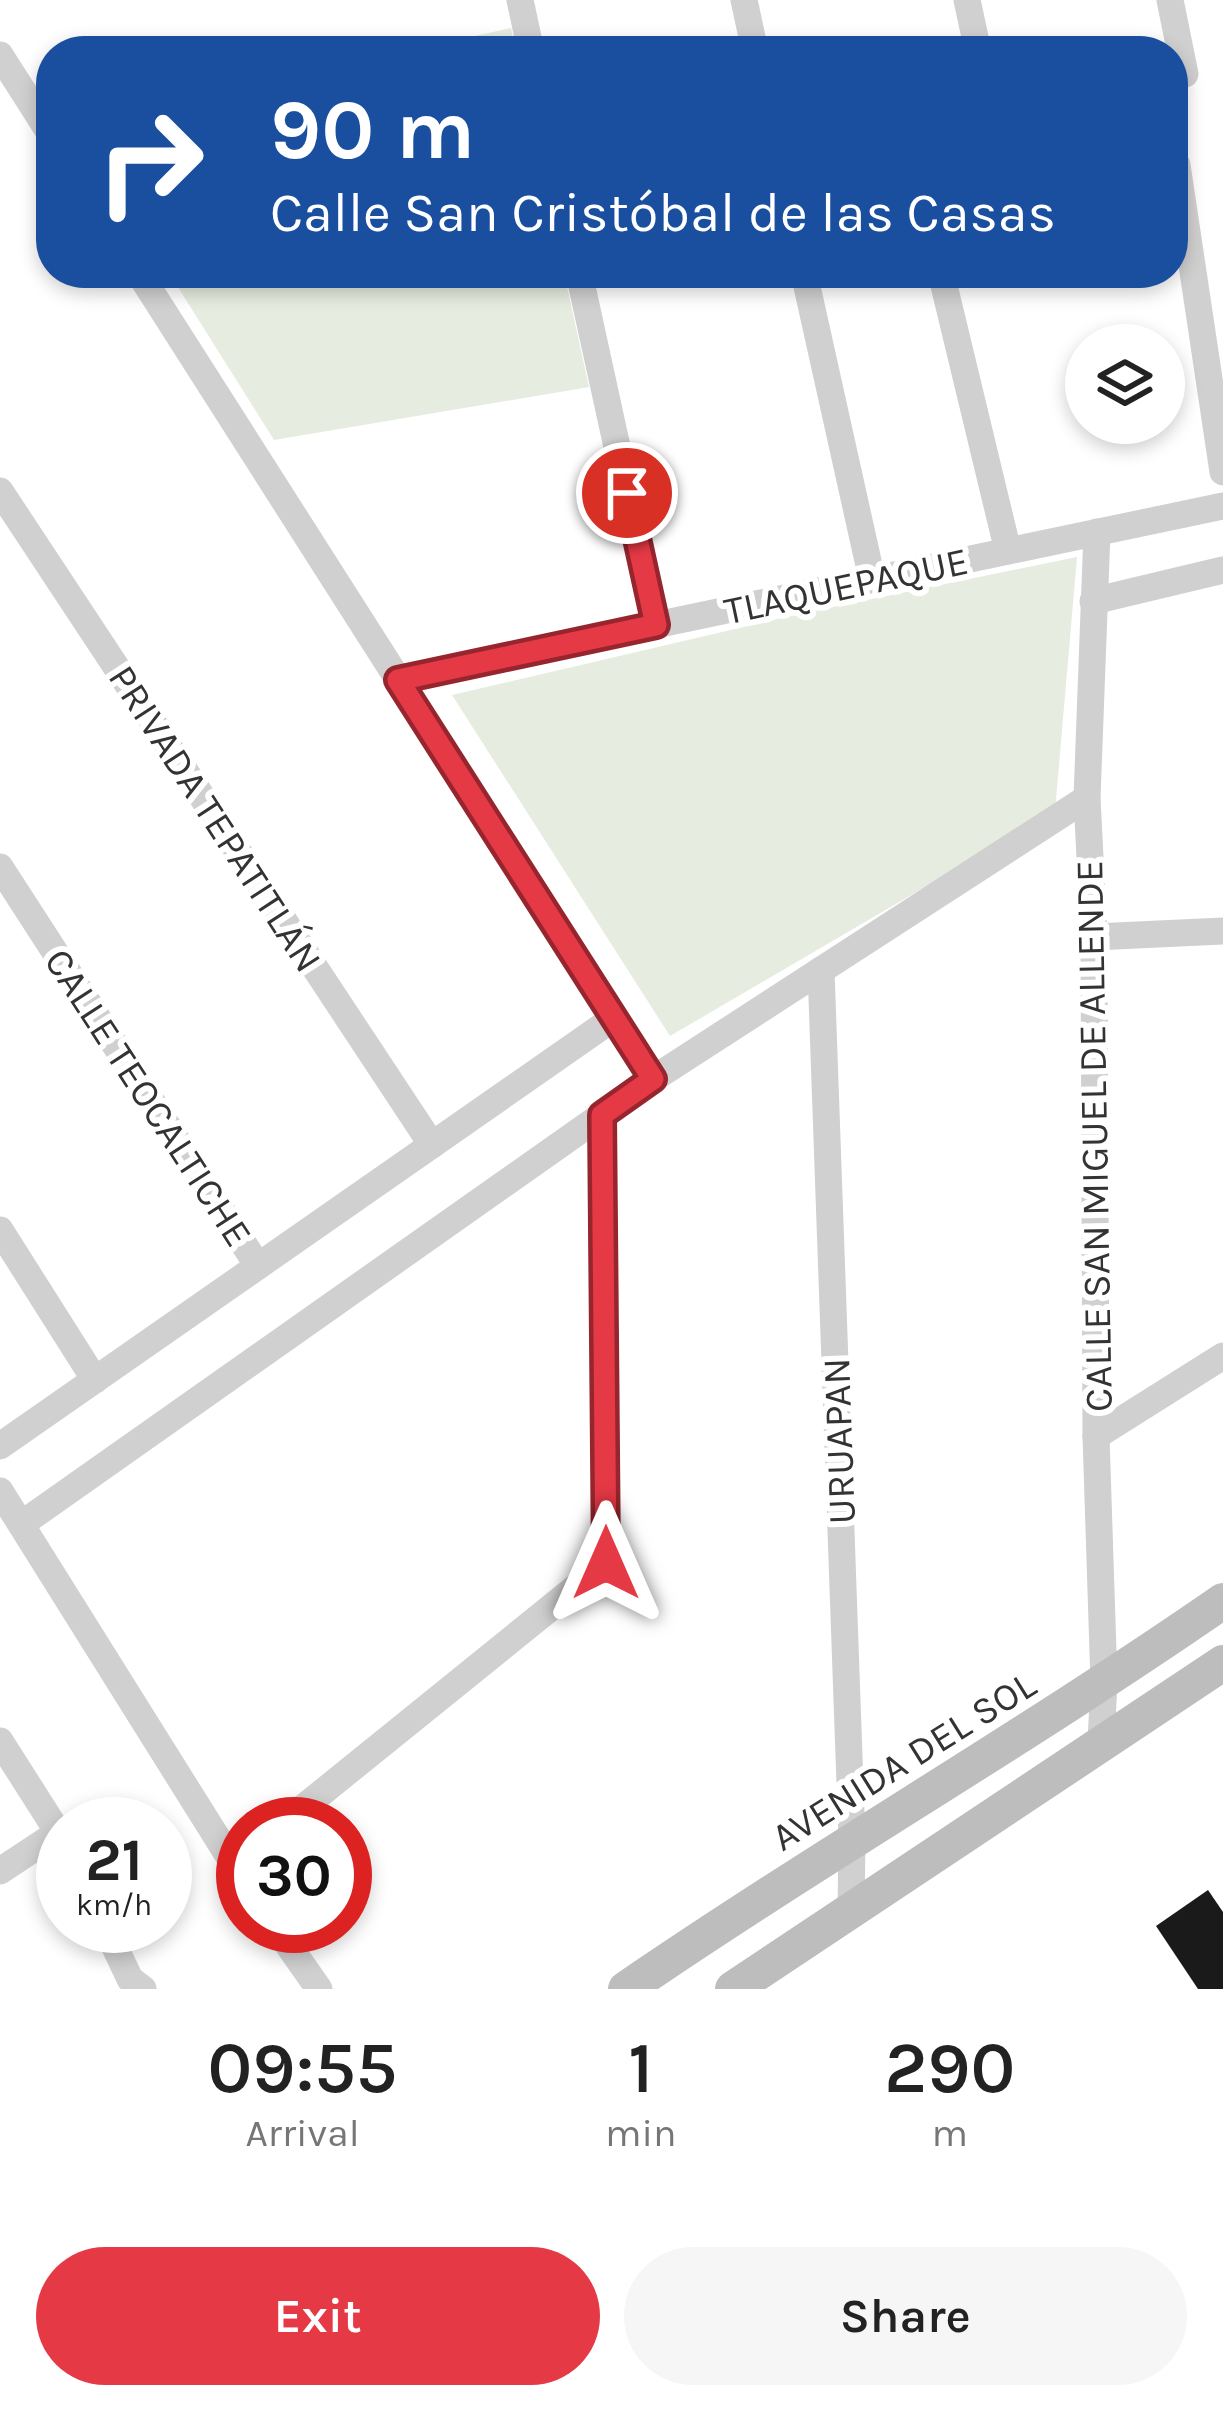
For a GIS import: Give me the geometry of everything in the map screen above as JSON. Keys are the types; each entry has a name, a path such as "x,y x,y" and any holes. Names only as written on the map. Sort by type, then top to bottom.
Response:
{"street":[{"path":"520,0 528,36"},
{"path":"744,0 752,36"},
{"path":"967,0 975,36"},
{"path":"1170,0 1177,36"},
{"path":"0,56 36,112"},
{"path":"1188,238 1223,472"},
{"path":"149,288 653,1079"},
{"path":"582,288 656,625"},
{"path":"807,288 872,579"},
{"path":"945,288 1008,551"},
{"name":"PRIVADA TEPATITLÁN","path":"0,491 432,1145"},
{"name":"TLAQUEPAQUE","path":"398,680 1223,506"},
{"name":"CALLE SAN MIGUEL DE ALLENDE","path":"1097,532 1087,798 1094,937 1101,1741"},
{"path":"1093,601 1223,570"},
{"path":"23,1523 653,1079 1087,798"},
{"name":"CALLE TEOCALTICHE","path":"0,867 258,1266"},
{"path":"1094,937 1223,931"},
{"name":"URUAPAN","path":"821,970 851,1912"},
{"path":"0,1446 614,1018"},
{"path":"316,1797 606,1563 602,1115"},
{"path":"0,1230 95,1380"},
{"path":"1096,1436 1223,1355"},
{"path":"0,1491 216,1828"},
{"name":"AVENIDA DEL SOL","path":"626,1989 852,1840 1104,1684 1223,1601"},
{"path":"734,1989 1223,1663"},
{"path":"0,1741 36,1797"},
{"path":"0,1871 36,1850"},
{"path":"118,1953 130,1978 143,1989"},
{"path":"294,1953 319,1989"}],"shaded area":[{"path":"511,28 513,36 475,36"},
{"path":"178,288 567,288 589,387 274,440"},
{"path":"1077,557 1055,811 670,1036 452,695 799,614"}],"building":[{"path":"1208,1890 1223,1912 1223,1989 1198,1989 1156,1926"}],"route":[{"path":"606,1563 602,1115 653,1079 398,680 656,625 627,493"}]}
